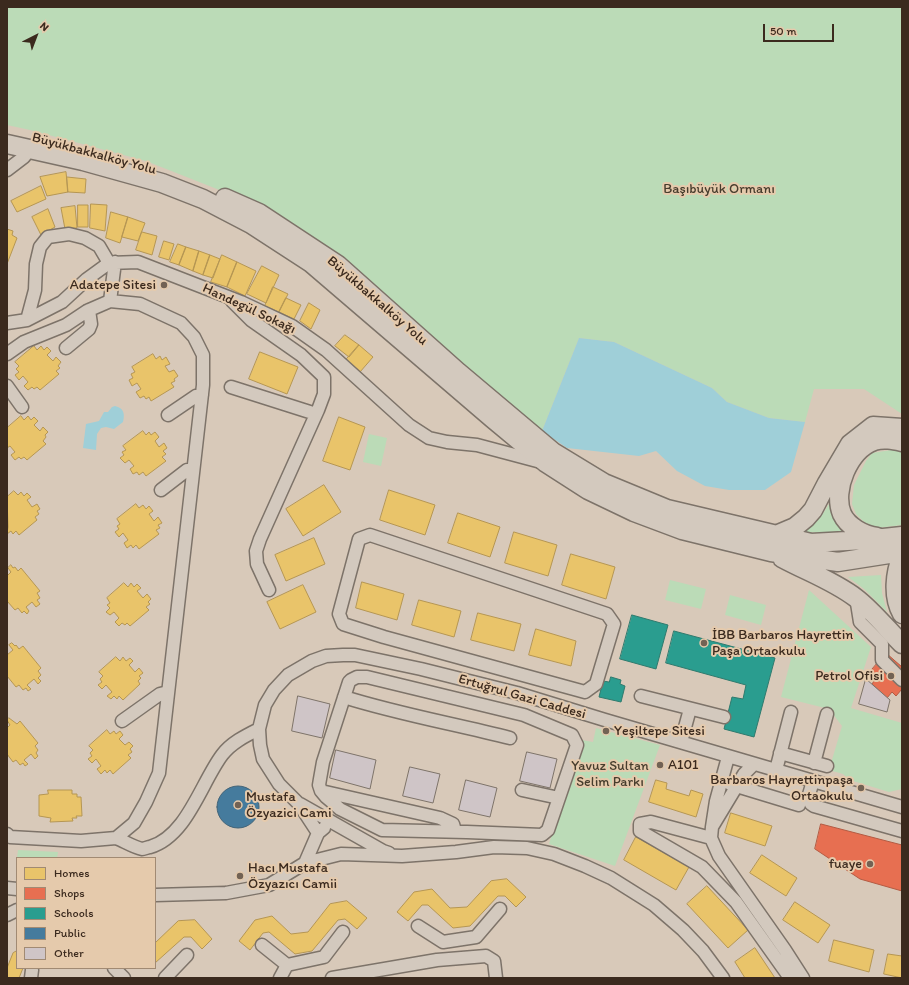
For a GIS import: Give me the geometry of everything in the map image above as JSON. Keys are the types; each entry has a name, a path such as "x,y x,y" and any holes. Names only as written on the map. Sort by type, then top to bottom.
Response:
{"highway":[{"name":"Büyükbakkalköy Yolu","path":"7,132 82,148 171,174 259,213 338,265 458,372 554,452 604,483 667,509 811,543 883,546"},
{"name":"Büyükbakkalköy Yolu","path":"7,144 83,160 162,183 203,199 251,224 311,263 546,463 588,490 634,512 682,530 771,552"},
{"path":"776,535 795,527 809,514 850,444 873,426 902,428"},
{"path":"902,442 887,439 875,441 863,448 851,460 845,470 839,490 839,502 842,514 848,522 883,546 902,552"},
{"path":"546,463 565,459"},
{"path":"771,552 838,562 883,546 902,536"},
{"path":"771,552 833,583 856,597 902,644"},
{"path":"902,555 895,585 899,609 902,614"}],"street":[{"path":"7,170 24,157 30,149"},
{"path":"27,320 35,290 36,264 40,247 48,237 69,234 85,238 99,246 112,262 110,301"},
{"path":"7,323 27,320 62,302 87,278 112,262"},
{"name":"Handegül Sokağı","path":"112,262 138,262 226,296 292,326 321,346 409,425 429,438 447,442 477,445 546,463"},
{"path":"226,296 250,320 301,355 324,377 324,394 256,551 257,564 269,590"},
{"path":"7,354 24,342 66,325 89,310 110,301 140,304 181,322 194,337 203,355 202,395 159,773 146,802 134,823 116,838"},
{"path":"66,348 89,329 91,324 89,310"},
{"path":"7,386 22,407"},
{"path":"231,387 316,414"},
{"path":"168,415 196,396 202,395"},
{"path":"161,490 187,470 193,470"},
{"path":"370,534 607,614 614,624 596,684 585,692 521,674 384,637 343,624 339,614 360,540 370,534"},
{"path":"856,597 860,622 882,644 882,660 902,680"},
{"name":"Ertuğrul Gazi Caddesi","path":"318,836 299,804 279,784 263,760 259,728 265,705 274,690 288,675 306,664 326,656 343,654 355,655 422,669 517,693 728,757 902,807"},
{"path":"376,680 382,661"},
{"path":"517,693 521,674"},
{"path":"362,677 524,715 572,735 577,745 548,830 542,835 455,831 382,830 340,809 326,797 319,785 323,762 344,697 349,682 354,678 362,677"},
{"path":"122,721 160,694 168,692"},
{"path":"640,696 724,717"},
{"path":"344,697 375,707 459,725 510,738"},
{"path":"681,742 690,709"},
{"path":"776,770 791,712"},
{"path":"814,763 827,714"},
{"path":"7,834 10,837 81,841 116,838 143,849 158,844 173,833 192,806 207,778 223,754 238,740 259,728"},
{"path":"780,753 827,766"},
{"path":"728,757 716,801 711,833 719,856 803,978"},
{"path":"711,833 744,774 754,764"},
{"path":"721,781 799,805"},
{"path":"812,781 808,798 814,806 902,831"},
{"path":"522,790 559,798"},
{"path":"322,791 440,818 453,824 455,831"},
{"name":"Ertuğrul Gazi Caddesi","path":"299,804 383,851 402,856"},
{"path":"711,833 651,822 640,824 640,831 702,866 736,902 790,978"},
{"path":"156,895 226,892 269,885 305,863 336,855 345,850 349,840 341,828 326,826 318,836 305,863"},
{"path":"318,836 319,849 322,852 336,855 402,856 456,852 494,847 526,848 554,854 611,878 654,905 683,930 703,951 723,978"},
{"path":"418,926 442,942 476,938 500,909"},
{"path":"7,915 16,910"},
{"path":"280,978 287,965 324,957 343,932"},
{"path":"437,960 442,942"},
{"path":"262,945 287,965"},
{"path":"165,978 187,955"},
{"path":"332,978 437,960 486,956 494,961 496,978"},
{"path":"115,969 124,978"}],"green space":[{"name":"Başıbüyük Ormanı","path":"7,7 902,7 902,414 864,389 814,389 805,422 769,418 727,402 712,388 614,342 579,338 542,431 222,191 146,161 7,125"},
{"path":"369,434 387,438 381,466 363,462"},
{"path":"898,449 902,452 902,525 877,528 864,522 856,514 852,504 854,485 866,461 872,453"},
{"path":"830,502 854,534 804,532 819,518"},
{"path":"881,575 882,593 887,612 864,589 848,577"},
{"path":"670,580 706,589 701,609 665,600"},
{"path":"809,590 871,647 851,708 902,723 902,789 889,792 850,780 843,774 829,770 842,726 829,709 781,697"},
{"path":"730,595 766,605 761,625 725,615"},
{"name":"Yavuz Sultan Selim Parkı","path":"596,728 660,745 615,866 549,844 582,740 593,742"},
{"path":"18,850 58,852 57,857 17,857"}],"water":[{"path":"579,338 614,342 712,388 727,402 769,418 805,422 791,472 765,490 729,490 705,486 677,471 656,451 639,456 567,448 542,431"},
{"path":"115,406 120,408 123,412 123,422 114,429 106,427 101,428 97,434 96,450 83,448 86,424 99,421 104,412 108,412"}],"building: Homes":[{"path":"66,172 68,192 47,196 40,177"},
{"path":"67,177 86,179 85,193 68,192"},
{"path":"41,186 46,199 17,212 11,201"},
{"path":"91,204 107,205 105,231 90,228"},
{"path":"78,205 88,205 88,227 78,227"},
{"path":"75,206 77,228 65,229 61,208"},
{"path":"48,209 55,227 41,235 32,217"},
{"path":"111,212 128,217 120,243 106,238"},
{"path":"128,217 145,223 138,241 122,237"},
{"path":"7,229 13,231 12,235 17,238 7,264"},
{"path":"142,232 157,236 152,255 136,250"},
{"path":"164,241 174,244 169,260 159,257"},
{"path":"178,244 186,247 179,265 170,262"},
{"path":"186,247 199,251 193,271 179,265"},
{"path":"199,251 210,255 203,275 193,271"},
{"path":"210,255 220,259 213,278 203,275"},
{"path":"222,255 237,262 227,287 211,282"},
{"path":"237,262 256,271 245,296 227,287"},
{"path":"262,266 279,275 266,303 247,294"},
{"path":"273,287 288,294 279,312 265,306"},
{"path":"286,298 301,305 294,319 279,312"},
{"path":"309,303 320,310 311,329 300,321"},
{"path":"345,335 359,345 349,357 335,346"},
{"path":"359,345 373,357 360,372 345,361"},
{"path":"34,346 37,350 41,346 44,350 47,347 51,351 47,355 53,361 56,357 61,362 58,366 60,368 56,371 59,374 40,390 37,387 34,389 32,387 28,390 24,386 28,382 23,376 19,380 15,375 19,372 16,369 19,366 15,362"},
{"path":"260,352 298,367 287,394 249,379"},
{"path":"153,354 156,359 160,356 162,360 166,357 170,364 165,366 169,372 174,370 178,376 174,379 175,381 171,383 174,387 151,401 149,397 146,399 144,396 140,398 136,392 141,389 137,383 132,386 129,380 133,378 131,374 135,372 132,367"},
{"path":"21,416 24,420 28,416 31,420 34,417 38,421 34,425 40,431 43,427 48,432 43,441 46,444 27,460 24,457 21,459 19,457 15,460 11,455 15,452 10,446 7,448 7,428"},
{"path":"339,417 365,427 350,470 323,461"},
{"path":"143,431 146,435 149,432 151,435 155,432 159,437 155,441 159,447 164,443 167,448 163,451 166,454 162,457 166,461 146,476 143,472 139,475 137,472 133,474 130,469 134,466 129,460 125,463 120,458 124,455 122,452 126,450 123,446"},
{"path":"324,485 341,512 303,536 286,509"},
{"path":"389,490 435,505 425,535 380,520"},
{"path":"14,491 18,495 21,492 24,496 27,493 31,497 27,500 32,507 37,504 40,509 37,511 39,514 35,517 37,520 19,535 16,531 13,534 11,531 7,534 7,497"},
{"path":"136,504 139,508 143,505 146,509 149,506 153,511 149,514 154,521 158,517 162,523 158,525 160,528 156,530 159,534 139,549 136,545 133,548 131,545 127,548 124,543 128,540 123,533 119,537 115,532 119,529 117,526 120,524 117,519"},
{"path":"458,513 500,527 490,557 448,543"},
{"path":"514,532 557,545 548,576 505,563"},
{"path":"314,538 325,564 286,581 275,555"},
{"path":"571,554 615,567 606,599 562,585"},
{"path":"11,565 18,571 21,568 40,591 37,593 40,598 37,600 40,604 36,607 32,602 26,607 29,611 27,614 24,611 22,613 18,608 15,610 7,601 7,576 11,572 8,568"},
{"path":"362,582 404,594 397,620 356,608"},
{"path":"124,583 128,587 131,583 134,587 137,584 141,588 137,591 143,598 147,594 151,599 148,602 150,604 146,607 149,610 130,626 127,623 125,625 122,623 119,626 115,622 119,618 114,612 110,615 106,612 110,608 107,605 110,603 107,598"},
{"path":"303,585 316,612 280,629 267,602"},
{"path":"419,600 461,611 454,637 412,625"},
{"path":"478,613 521,624 514,651 471,640"},
{"path":"536,629 576,641 571,666 529,655"},
{"path":"12,643 19,649 23,646 41,668 38,671 41,675 38,678 41,681 38,684 34,679 27,685 31,689 28,691 26,688 23,690 19,685 16,687 7,676 7,655 13,650 9,645"},
{"path":"116,657 120,661 123,657 126,661 130,658 133,661 129,665 135,672 139,668 143,673 139,676 141,678 138,681 140,684 123,700 119,696 117,699 114,696 111,699 107,696 112,692 106,685 102,689 98,685 102,682 100,679 103,676 99,672"},
{"path":"9,718 17,724 20,721 38,743 35,746 38,750 36,753 38,756 35,759 31,754 24,760 28,764 25,766 23,763 20,765 16,760 13,762 7,754 7,728 10,725 7,720"},
{"path":"107,730 110,734 114,731 116,734 120,731 123,735 119,739 125,745 129,742 133,746 130,749 132,752 128,755 131,758 113,774 110,770 107,773 105,770 101,774 97,769 101,766 96,759 92,763 88,759 92,756 90,753 93,750 89,746"},
{"path":"656,780 667,783 666,789 689,796 691,790 703,794 696,817 649,802"},
{"path":"48,790 72,790 72,794 77,794 77,797 81,797 82,816 72,818 73,821 50,822 51,818 39,816 39,795 48,794"},
{"path":"731,813 772,826 765,846 725,833"},
{"path":"636,837 689,867 676,890 624,860"},
{"path":"762,855 797,878 786,896 750,873"},
{"path":"507,879 526,897 516,907 505,896 498,896 470,926 453,928 428,905 422,905 408,921 397,912 414,892 432,889 450,908 467,907 491,881"},
{"path":"707,886 748,930 728,948 687,904"},
{"path":"347,901 367,918 357,929 345,919 338,920 312,951 295,954 269,932 263,933 250,950 239,941 255,920 272,916 291,934 308,932 330,904"},
{"path":"795,902 830,925 818,943 783,920"},
{"path":"195,920 212,939 202,949 191,937 184,937 156,962 156,942 178,921"},
{"path":"834,940 874,950 869,972 829,961"},
{"path":"755,948 775,978 745,978 735,962"},
{"path":"16,952 16,969 23,969 19,978 7,978 7,968 13,953"},
{"path":"888,954 902,956 902,978 884,974"}],"building: Shops":[{"path":"886,653 902,667 902,689 896,696 892,692 887,698 872,684 876,678 870,672"},
{"name":"fuaye","path":"821,824 902,845 902,891 860,879 815,849"}],"building: Schools":[{"path":"632,615 668,625 656,669 620,659"},
{"path":"674,631 775,658 754,737 724,729 732,697 743,699 746,685 666,663"},
{"path":"611,677 621,680 620,684 625,686 621,702 599,697 603,681 609,682"}],"building: Public":[{"name":"Mustafa Özyazici Cami","path":"234,786 242,786 250,789 256,795 259,807 256,819 250,825 242,828 234,828 226,825 220,819 217,811 217,803 220,795 226,789"}],"building: Other":[{"path":"866,679 890,700 887,712 859,704"},
{"path":"298,696 330,704 322,738 292,731"},
{"path":"336,750 376,760 370,789 330,778"},
{"path":"527,752 557,759 550,788 520,781"},
{"path":"410,767 440,774 433,803 403,796"},
{"path":"466,780 497,788 490,817 459,810"}],"place":[{"name":"Adatepe Sitesi","path":"164,285"},
{"name":"İBB Barbaros Hayrettin Paşa Ortaokulu","path":"704,643"},
{"name":"Petrol Ofisi","path":"891,676"},
{"name":"Yeşiltepe Sitesi","path":"606,731"},
{"name":"A101","path":"660,765"},
{"name":"Barbaros Hayrettinpaşa Ortaokulu","path":"861,788"},
{"name":"Mustafa Özyazici Cami","path":"238,805"},
{"name":"fuaye","path":"870,864"},
{"name":"Hacı Mustafa Özyazıcı Camii","path":"240,876"}]}
